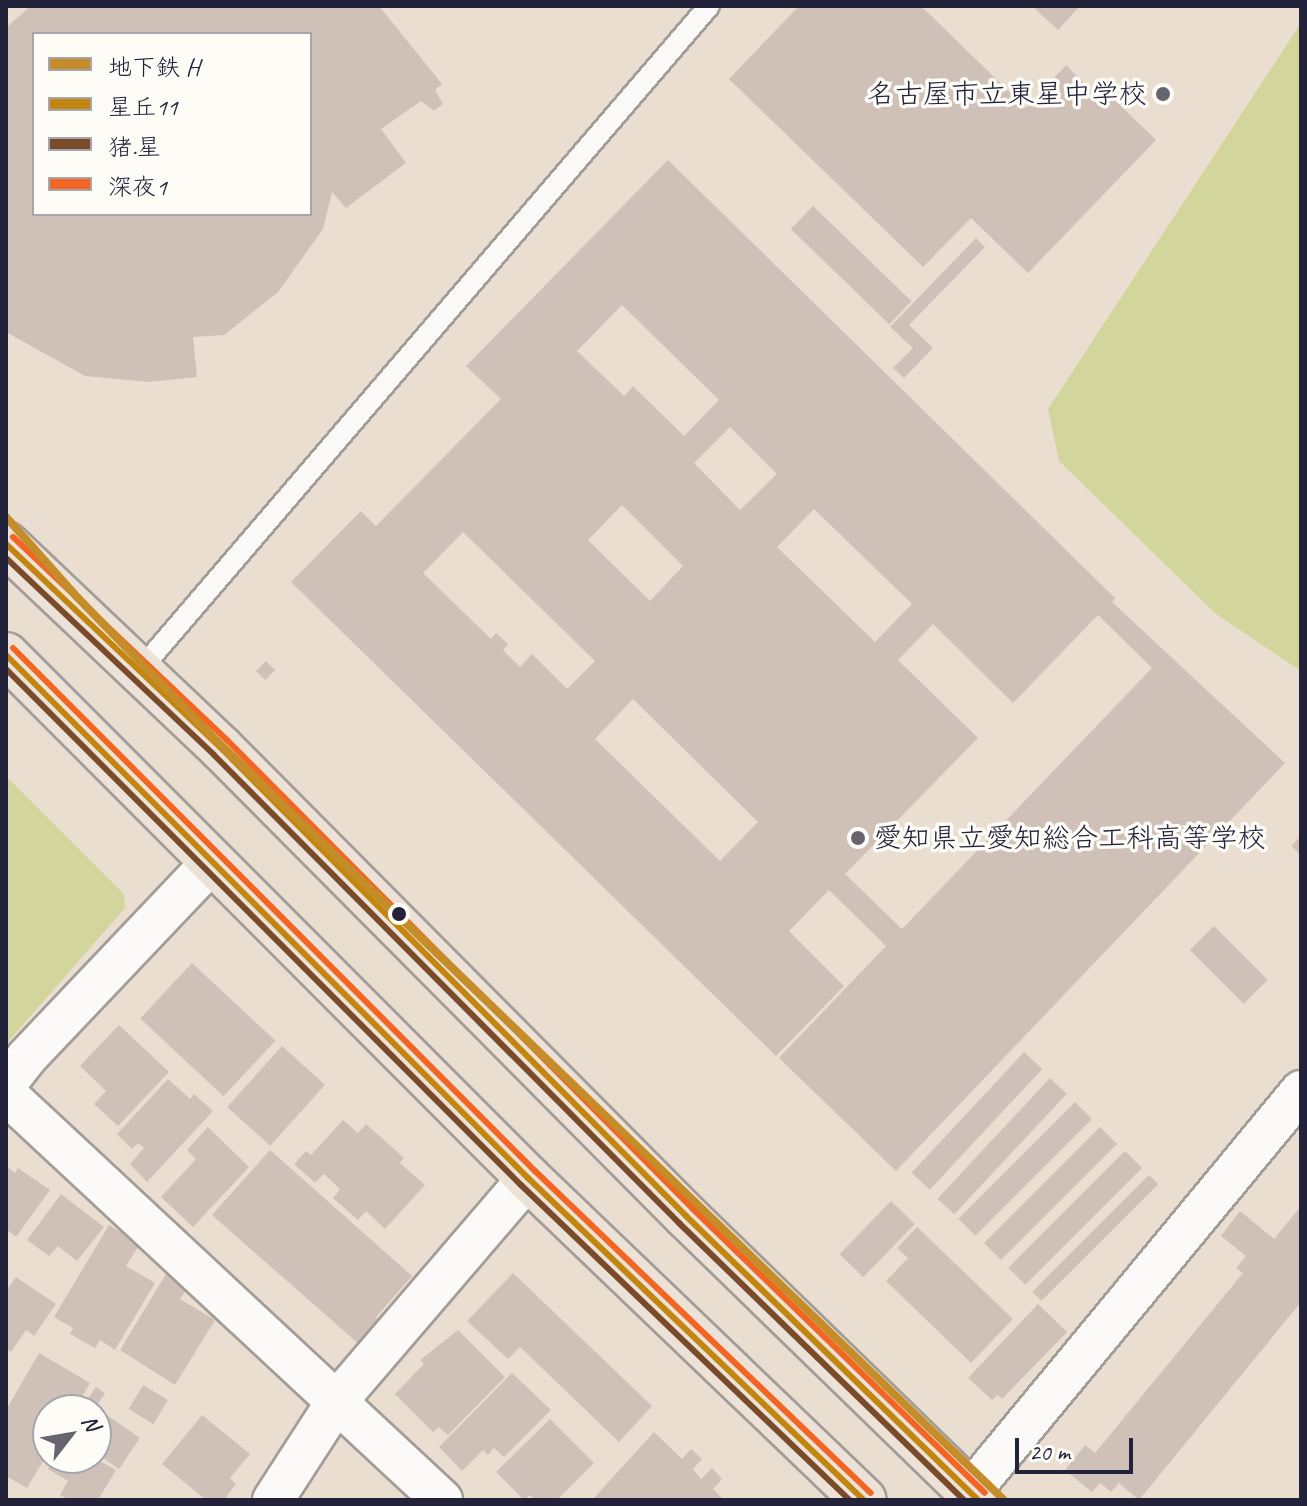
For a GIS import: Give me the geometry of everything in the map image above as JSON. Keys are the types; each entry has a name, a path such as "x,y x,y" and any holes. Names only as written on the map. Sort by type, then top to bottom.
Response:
{"main road":[{"path":"6,544 221,748 686,1216 974,1496"},
{"path":"6,655 528,1178 864,1500"}],"street":[{"path":"6,1084 26,1058 211,863"},
{"path":"974,1496 1301,1091"},
{"path":"6,1094 442,1500"},
{"path":"273,1500 337,1401 528,1178"}],"lane":[{"path":"139,671 709,6"}],"green space":[{"path":"1301,23 1301,671 1216,614 1059,461 1048,409"},
{"path":"6,776 124,894 125,908 6,1044"}],"building":[{"path":"31,6 379,6 442,84 435,90 443,104 434,111 421,101 381,129 406,163 346,208 332,192 323,229 278,292 224,335 193,337 197,377 149,382 85,376 6,332 6,29"},
{"path":"799,6 921,6 1026,108 1066,65 1094,93 1100,86 1156,140 1028,273 971,218 923,267 729,79"},
{"path":"1032,6 1080,6 1058,30"},
{"path":"668,160 1115,598 1112,602 1285,763 896,1171 779,1058 886,946 829,890 789,931 844,986 776,1056 291,582 361,511 376,526 501,399 466,366","holes":["622,305 719,400 684,436 633,386 624,396 577,351","730,427 777,474 740,510 694,463","622,505 683,566 650,601 588,540","814,509 912,604 875,642 777,547","463,532 595,661 567,689 532,654 520,667 503,650 508,644 496,633 491,639 423,573","1098,615 1152,668 902,929 845,874 978,738 898,660 933,624 1013,703","633,699 758,822 720,861 595,739"]},
{"path":"813,206 912,301 889,324 791,229"},
{"path":"976,238 985,247 909,325 933,348 904,378 893,368 913,348 890,327"},
{"path":"266,661 275,670 265,680 256,671"},
{"path":"1301,836 1301,855 1291,846"},
{"path":"1214,926 1268,980 1244,1004 1190,950"},
{"path":"192,963 275,1041 224,1096 140,1019"},
{"path":"119,1025 169,1072 118,1126 94,1104 106,1091 80,1066"},
{"path":"282,1046 325,1085 270,1146 227,1107"},
{"path":"1024,1052 1042,1069 930,1190 911,1173"},
{"path":"1050,1078 1067,1094 954,1214 937,1199"},
{"path":"168,1079 190,1099 194,1094 213,1111 147,1182 130,1164 144,1148 138,1143 132,1149 117,1134"},
{"path":"1075,1102 1092,1119 975,1236 958,1219"},
{"path":"343,1120 358,1133 366,1124 404,1158 400,1163 425,1185 385,1229 366,1211 358,1220 333,1198 340,1189 324,1174 315,1183 294,1164 306,1151 311,1155"},
{"path":"208,1127 249,1167 193,1227 161,1197 196,1159 187,1150"},
{"path":"1100,1127 1117,1144 1001,1260 984,1243"},
{"path":"270,1150 412,1276 376,1317 381,1322 360,1345 212,1215"},
{"path":"1125,1151 1142,1168 1025,1285 1008,1268"},
{"path":"7,1167 15,1173 18,1168 50,1190 16,1237 6,1229"},
{"path":"1149,1175 1158,1184 1042,1301 1032,1292"},
{"path":"61,1194 104,1227 77,1261 58,1246 49,1256 27,1240"},
{"path":"891,1201 915,1224 863,1277 840,1254"},
{"path":"1301,1206 1301,1302 1139,1500 1119,1483 1111,1492 1100,1483 1092,1492 1065,1470 1085,1445 1095,1453 1243,1273 1236,1268 1246,1256 1221,1236 1240,1211 1274,1239"},
{"path":"109,1225 140,1244 126,1266 155,1283 115,1350 100,1340 95,1348 70,1334 73,1328 54,1317"},
{"path":"917,1227 1013,1319 971,1363 886,1281 908,1258 897,1248"},
{"path":"513,1273 652,1406 619,1442 520,1347 508,1359 467,1321"},
{"path":"166,1274 188,1287 180,1299 215,1320 175,1385 120,1350"},
{"path":"16,1277 56,1304 34,1336 26,1330 11,1352 6,1349 6,1291"},
{"path":"1038,1304 1067,1332 1002,1399 998,1395 992,1400 968,1378"},
{"path":"458,1330 505,1377 448,1435 439,1427 433,1432 395,1394 424,1364 420,1360"},
{"path":"39,1353 90,1383 83,1394 32,1394 32,1474 35,1474 27,1488 6,1476 6,1410"},
{"path":"512,1373 551,1410 504,1457 494,1448 488,1455 483,1450 462,1471 439,1447"},
{"path":"143,1385 168,1400 153,1424 129,1409"},
{"path":"96,1387 105,1394 91,1394"},
{"path":"202,1415 250,1454 230,1478 236,1484 224,1500 206,1500 162,1464"},
{"path":"112,1419 140,1438 119,1469 112,1464"},
{"path":"550,1419 594,1463 557,1500 535,1500 530,1495 524,1500 496,1472"},
{"path":"654,1432 682,1459 691,1449 702,1459 693,1469 701,1479 712,1468 722,1479 713,1489 724,1500 592,1500"},
{"path":"112,1468 116,1470 98,1500 69,1500 60,1495 68,1481 56,1474 112,1474"}],"metro line":[{"name":"H","path":"6,517 78,598 218,742 1004,1500"}],"transit line":[{"name":"深夜1","path":"13,537 228,741 693,1209 985,1493"},
{"name":"星丘11","path":"6,544 221,748 686,1216 978,1500"},
{"name":"猪.星","path":"6,558 214,755 679,1223 964,1500"},
{"name":"深夜1","path":"13,648 535,1171 871,1493"},
{"name":"星丘11","path":"6,655 528,1178 864,1500"},
{"name":"猪.星","path":"6,669 521,1185 850,1500"}],"place":[{"name":"名古屋市立東星中学校","path":"1163,94"},
{"name":"愛知県立愛知総合工科高等学校","path":"858,838"}]}
